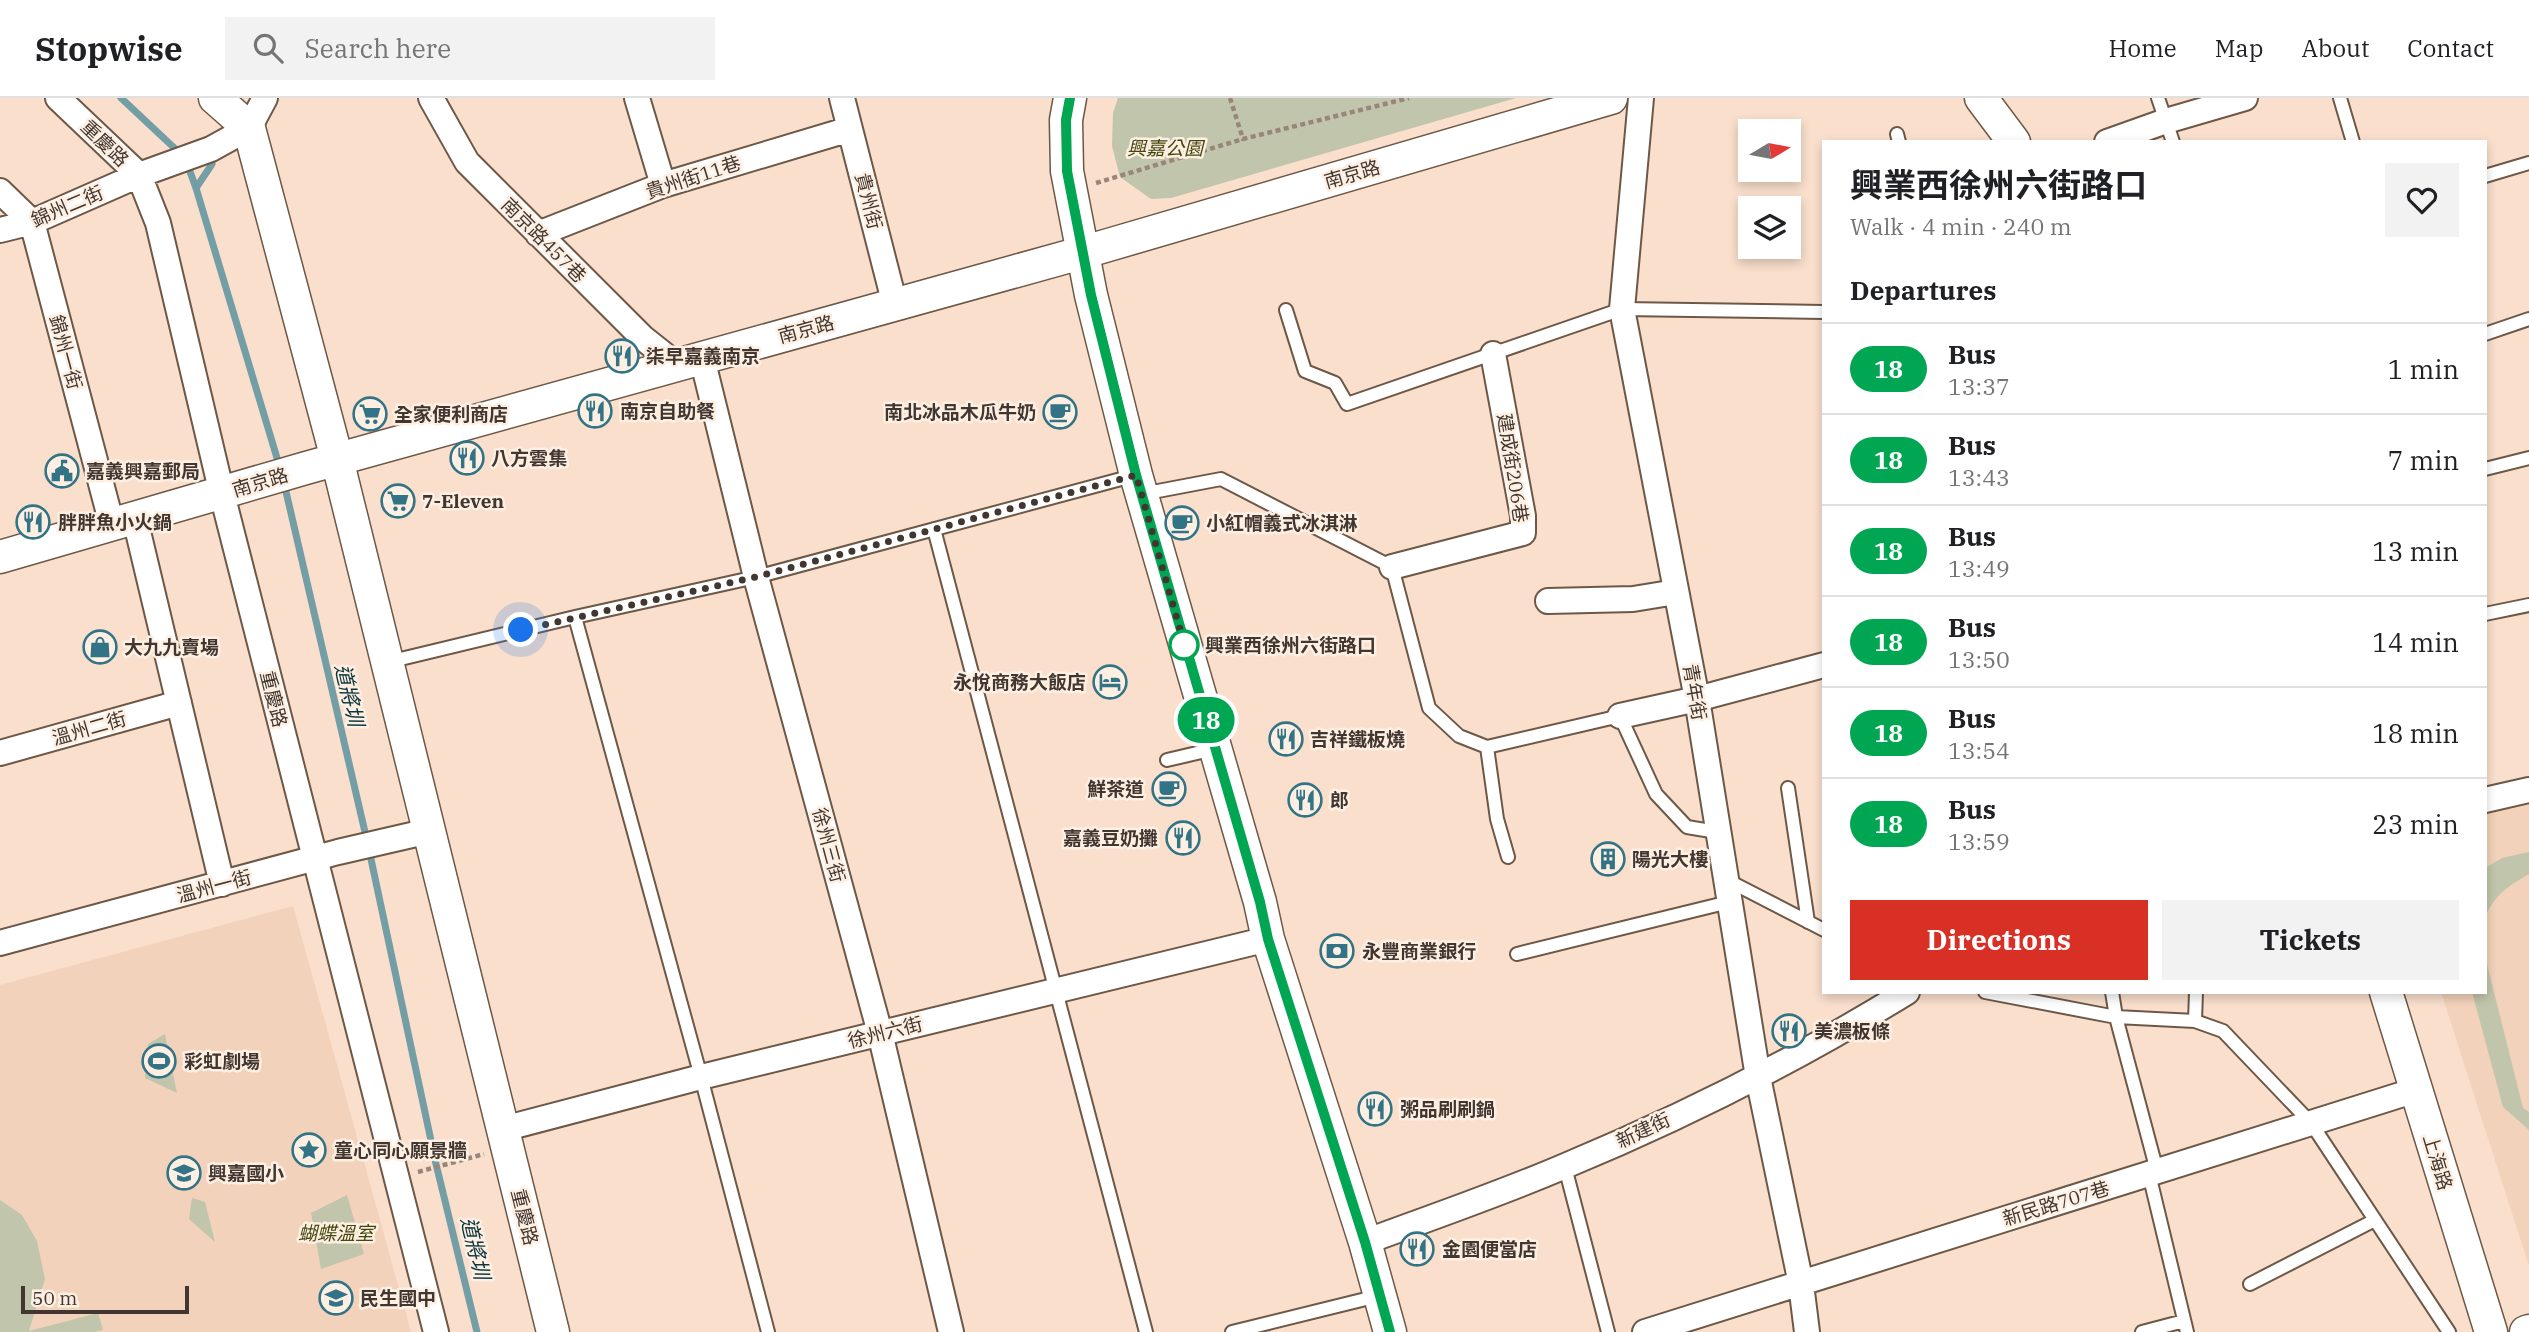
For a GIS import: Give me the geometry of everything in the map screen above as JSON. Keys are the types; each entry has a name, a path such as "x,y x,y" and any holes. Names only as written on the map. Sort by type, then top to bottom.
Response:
{"street":[{"name":"重慶路","path":"58,98 147,172 158,223 232,491 326,856 436,1332"},
{"path":"215,98 249,128 265,98"},
{"name":"南京路457巷","path":"431,98 467,162 643,338 689,362"},
{"path":"637,98 663,185"},
{"name":"貴州街","path":"842,98 895,305"},
{"path":"1070,98 1066,120 1067,171 1081,253 1139,484 1260,902 1268,939 1365,1242 1390,1332"},
{"name":"南京路","path":"0,557 337,459 1081,253 1611,98"},
{"name":"青年街","path":"1642,98 1622,309 1697,699 1758,1077"},
{"path":"1981,98 2012,140"},
{"path":"2112,140 2166,120 2245,98"},
{"name":"重慶路","path":"249,128 337,459 553,1332"},
{"name":"錦州二街","path":"0,230 32,222 147,172 211,149 249,128"},
{"name":"貴州街11巷","path":"538,234 663,185 850,129"},
{"path":"0,191 32,222"},
{"name":"錦州一街","path":"32,222 179,703 222,884"},
{"name":"建成街206巷","path":"1392,567 1523,533 1523,516 1493,354"},
{"name":"徐州三街","path":"689,362 756,577 880,1033 951,1332"},
{"path":"1548,601 1633,598 1676,592"},
{"path":"1620,716 1697,699 1822,666"},
{"name":"溫州二街","path":"0,753 179,703"},
{"path":"2487,800 2529,790"},
{"name":"溫州一街","path":"0,943 429,831"},
{"name":"徐州六街","path":"503,1129 701,1076 1268,939"},
{"name":"新建街","path":"1365,1242 1565,1167 1758,1077 1858,1023 1904,994"},
{"name":"上海路","path":"2387,994 2491,1332"},
{"path":"1758,1077 1801,1284 1807,1332"},
{"name":"新民路707巷","path":"1645,1332 2416,1090"}],"lane":[{"path":"2340,98 2352,140"},
{"path":"2487,175 2529,163"},
{"path":"1286,310 1305,372 1335,383 1347,404 1622,309 1822,312"},
{"path":"2487,333 2529,319"},
{"path":"2487,468 2529,458"},
{"path":"387,662 756,577 934,529 1139,484 1221,479 1392,567 1429,708 1459,736 1487,747 1620,716 1656,793 1687,827 1717,832"},
{"path":"934,529 1146,1332"},
{"path":"2487,614 2529,605"},
{"path":"575,617 768,1332"},
{"path":"1487,747 1497,819 1508,857"},
{"path":"1167,760 1214,749"},
{"path":"1788,788 1808,922"},
{"path":"1517,954 1727,891 1822,928"},
{"path":"1995,994 2116,1017 2195,1021 2223,1031 2311,1123 2449,1332"},
{"path":"2112,994 2185,1326 2142,1332"},
{"path":"2195,1021 2196,994"},
{"path":"1565,1167 1608,1332"},
{"path":"2250,1284 2375,1220"},
{"path":"1232,1332 1379,1296"}],"path":[{"path":"1230,98 1243,139"},
{"path":"1092,184 1243,139 1409,98"},
{"path":"423,1170 467,1159"}],"shaded area":[{"path":"2529,803 2529,1266 2442,994 2487,994 2487,812"},
{"name":"興嘉國小","path":"293,906 411,1332 0,1332 0,985"}],"green space":[{"name":"興嘉公園","path":"1118,98 1516,98 1171,198 1151,199 1120,177 1112,146 1113,113"},
{"path":"2529,852 2529,874 2503,891 2487,913 2487,867 2502,858"},
{"path":"2487,964 2523,1108 2529,1112 2529,1130 2503,1107 2473,994 2487,994"},
{"name":"彩虹劇場","path":"165,1034 177,1093 145,1078 148,1044"},
{"name":"蝴蝶溫室","path":"347,1195 364,1254 321,1269 311,1213"},
{"path":"192,1198 205,1202 215,1242 189,1219"},
{"path":"0,1200 22,1215 37,1241 45,1279 29,1331 98,1313 103,1330 0,1332"}],"waterway":[{"name":"道將圳","path":"121,98 185,158 280,468"},
{"path":"196,188 212,164"},
{"name":"道將圳","path":"284,483 368,845 436,1164 477,1332"}],"bus line":[{"name":"18","path":"1070,98 1066,120 1067,171 1081,253 1136,475 1260,902 1268,939 1365,1242 1390,1332"}],"place":[{"name":"柒早嘉義南京","path":"622,356"},
{"name":"南京自助餐","path":"595,411"},
{"name":"南北冰品木瓜牛奶","path":"1060,412"},
{"name":"全家便利商店","path":"370,414"},
{"name":"八方雲集","path":"467,458"},
{"name":"嘉義興嘉郵局","path":"62,471"},
{"name":"7-Eleven","path":"398,501"},
{"name":"胖胖魚小火鍋","path":"33,522"},
{"name":"小紅帽義式冰淇淋","path":"1182,523"},
{"name":"興業西徐州六街路口","path":"1184,645"},
{"name":"大九九賣場","path":"100,647"},
{"name":"永悅商務大飯店","path":"1110,682"},
{"name":"吉祥鐵板燒","path":"1286,739"},
{"name":"鮮茶道","path":"1169,789"},
{"name":"郎","path":"1305,800"},
{"name":"嘉義豆奶攤","path":"1183,838"},
{"name":"陽光大樓","path":"1608,859"},
{"name":"永豐商業銀行","path":"1337,951"},
{"name":"美濃板條","path":"1789,1031"},
{"name":"彩虹劇場","path":"159,1061"},
{"name":"粥品刷刷鍋","path":"1375,1109"},
{"name":"童心同心願景牆","path":"309,1150"},
{"name":"興嘉國小","path":"184,1173"},
{"name":"金園便當店","path":"1417,1249"},
{"name":"民生國中","path":"336,1298"}],"route":[{"path":"521,630 756,577 1136,475 1185,647 1184,645"}]}
